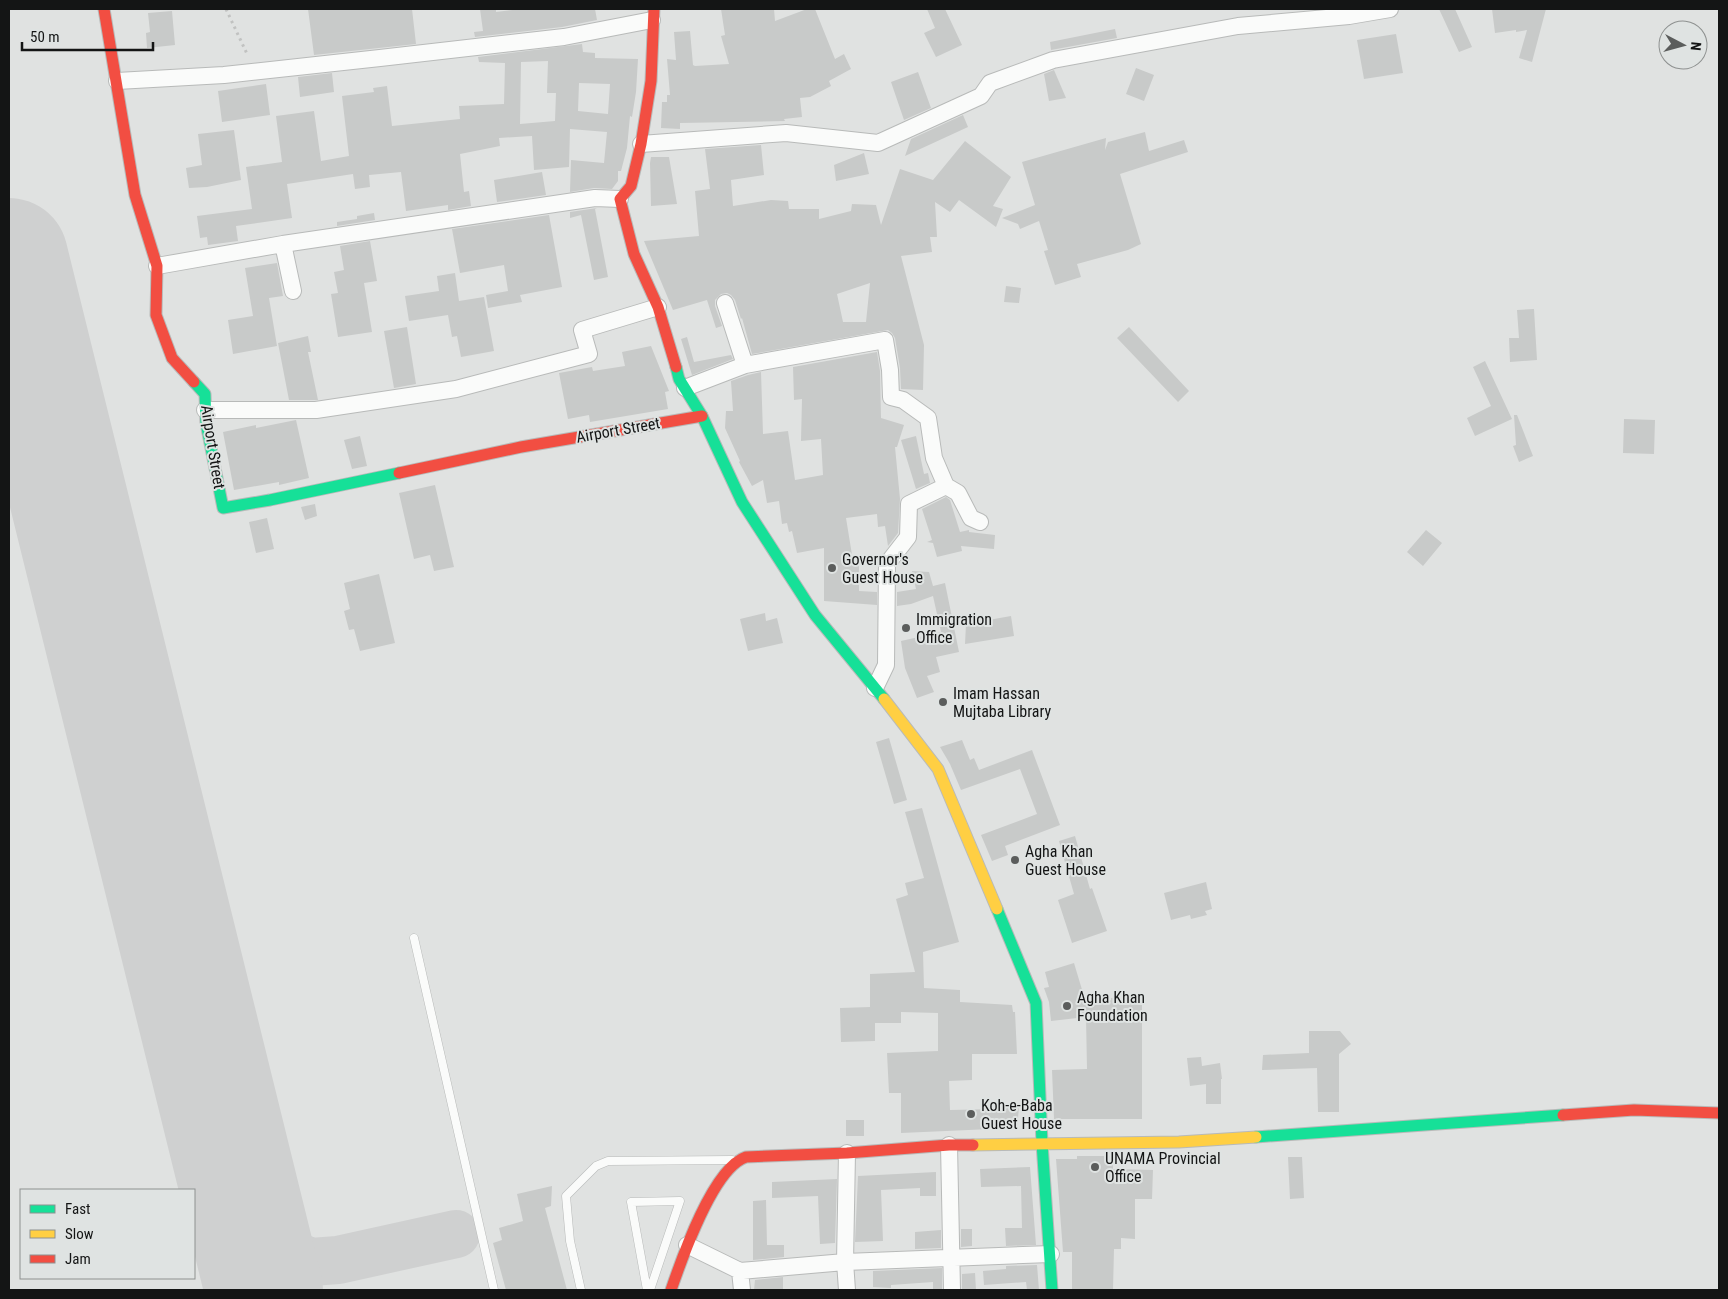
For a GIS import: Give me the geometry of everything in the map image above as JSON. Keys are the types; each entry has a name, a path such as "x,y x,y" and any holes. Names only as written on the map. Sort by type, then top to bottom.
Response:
{"street":[{"name":"Airport Street","path":"104,9 135,195 158,266 156,315 172,358 205,394 206,423 222,508 270,500 521,446 702,416"},
{"path":"641,144 786,133 878,143 981,96 990,83 1053,60 1230,27 1349,16 1390,9"},
{"path":"117,81 255,72 564,37 653,14 651,81 641,144 631,186 620,199"},
{"path":"158,266 283,244 595,198 620,199"},
{"path":"620,199 634,254 658,307 679,378 702,416 742,502 815,614 938,769 1036,1003 1042,1143 1052,1290"},
{"path":"283,244 293,290"},
{"path":"724,303 744,366"},
{"path":"205,410 316,410 456,389 590,354 582,330 658,307"},
{"path":"685,388 744,366 885,340 890,370 891,397 903,400 928,418 934,458 946,486 958,493 972,518 980,522"},
{"path":"875,688 886,665 887,564 908,537 909,504 946,486"},
{"path":"671,1290 687,1245 718,1183 737,1160 746,1158 949,1145 1179,1142 1634,1110 1719,1112"},
{"path":"949,1145 952,1290"},
{"path":"847,1153 845,1262 847,1290"},
{"path":"687,1245 740,1271 845,1262 1051,1254"},
{"path":"740,1271 742,1290"}],"lane":[{"path":"414,938 494,1290"},
{"path":"581,1290 570,1241 566,1196 596,1166 608,1161 737,1160"},
{"path":"680,1201 648,1290 632,1202 680,1201"}],"path":[{"path":"226,9 255,72"}],"building":[{"path":"308,9 412,9 416,44 314,55"},
{"path":"480,9 496,9 496,12 520,9 595,9 597,20 562,27 475,37 474,32 483,31"},
{"path":"721,9 774,9 775,21 807,9 815,9 835,59 844,54 851,69 829,81 831,86 810,97 800,98 802,117 784,119 785,121 680,123 680,129 661,128 662,102 667,102 667,95 670,95 667,59 676,60 674,32 690,31 693,65 729,64 721,36 725,35"},
{"path":"927,9 945,9 962,45 936,57 924,33 935,28"},
{"path":"1439,9 1455,9 1472,47 1459,52"},
{"path":"1492,9 1546,9 1532,62 1519,58 1527,30 1495,33"},
{"path":"172,11 175,45 147,48 146,33 150,32 148,13"},
{"path":"1115,29 1117,38 1051,50 1050,42"},
{"path":"1396,34 1403,73 1364,79 1357,40"},
{"path":"582,44 583,52 595,53 595,58 638,59 636,92 632,117 630,116 627,148 621,171 618,171 618,181 612,189 594,188 570,192 571,160 604,163 607,132 570,129 569,167 534,170 532,136 499,138 500,146 460,154 464,192 469,191 471,206 448,210 448,205 406,211 401,172 369,175 370,187 355,189 353,174 287,184 292,218 236,226 238,241 208,245 207,237 200,238 197,216 252,209 246,167 282,162 276,116 314,111 321,161 349,156 342,96 374,92 373,88 387,86 392,126 460,119 459,106 504,104 505,63 479,62 478,57","holes":["548,61 547,93 556,93 555,121 520,124 521,62","579,83 610,84 608,114 578,111"]},
{"path":"1136,68 1154,75 1144,101 1126,94"},
{"path":"1054,70 1066,98 1049,101 1044,74"},
{"path":"918,72 931,108 904,120 891,82"},
{"path":"332,73 334,92 300,97 298,77"},
{"path":"266,84 270,115 222,122 218,91"},
{"path":"963,115 968,127 905,156 911,139"},
{"path":"234,130 241,180 207,187 189,188 186,168 202,165 198,134"},
{"path":"1145,132 1149,151 1184,140 1188,152 1120,174 1141,244 1128,250 1077,264 1081,277 1055,285 1044,251 1048,250 1039,221 1020,229 1018,224 1002,218 1035,205 1022,162 1106,138 1105,150 1108,142"},
{"path":"965,141 1011,177 993,206 1003,209 996,227 959,200 950,212 935,202 937,237 930,237 932,252 901,256 924,345 923,390 901,389 895,338 888,330 752,354 742,318 731,295 727,293 721,294 715,300 715,306 722,326 716,328 707,300 673,310 644,241 699,236 695,191 710,189 705,149 761,145 764,175 731,180 733,206 771,200 788,201 789,209 819,209 819,219 851,211 852,204 876,205 881,225 900,169 933,180","holes":["870,283 866,322 843,322 837,294"]},
{"path":"864,153 869,174 836,181 834,165"},
{"path":"651,157 669,157 677,204 651,206"},
{"path":"542,172 546,195 497,202 494,180"},
{"path":"597,208 595,209 608,277 594,280 581,215 570,218 570,212"},
{"path":"374,213 375,220 337,226 337,222 357,219 357,216"},
{"path":"549,215 562,287 520,295 522,302 488,308 486,295 508,291 504,265 460,273 452,229"},
{"path":"370,241 377,281 364,283 372,332 338,337 331,294 338,293 334,272 344,270 340,246"},
{"path":"277,263 283,296 269,298 277,346 233,354 228,320 253,316 245,268"},
{"path":"455,273 459,301 484,297 494,351 461,357 457,336 452,337 448,315 409,321 405,296 439,291 437,276"},
{"path":"1006,286 1021,288 1019,303 1004,302"},
{"path":"1534,309 1537,360 1510,362 1509,338 1519,338 1517,310"},
{"path":"407,327 416,384 394,388 384,331"},
{"path":"1129,327 1189,391 1178,402 1117,338"},
{"path":"308,336 311,352 308,352 318,400 289,400 278,343"},
{"path":"687,337 694,362 731,355 733,359 692,375 681,339"},
{"path":"651,346 669,391 665,392 668,409 590,422 589,415 568,419 559,373 592,367 593,371 625,366 622,352"},
{"path":"877,352 880,371 881,418 904,425 897,447 895,447 900,499 898,533 888,546 885,526 878,527 877,514 846,518 853,561 859,561 859,591 877,592 877,605 824,601 824,548 797,553 792,531 789,532 787,523 782,524 779,501 767,503 763,480 752,486 739,462 725,428 726,411 733,411 731,381 761,372 763,434 788,431 795,480 823,475 821,439 801,441 802,399 794,400 793,367"},
{"path":"1485,361 1512,419 1475,436 1467,418 1491,406 1473,367"},
{"path":"1514,415 1517,415 1533,456 1519,462 1513,446 1516,445"},
{"path":"1624,419 1655,420 1654,454 1623,453"},
{"path":"296,420 309,478 279,485 279,482 234,490 223,432 256,425 256,428"},
{"path":"360,436 367,466 352,469 344,440"},
{"path":"916,436 924,474 928,473 930,483 916,489 901,440"},
{"path":"435,485 454,567 434,571 430,555 414,559 399,493"},
{"path":"946,497 950,500 960,532 969,530 969,532 995,535 994,549 961,546 962,551 937,557 933,543 927,542 932,540 922,509"},
{"path":"315,504 317,516 305,520 301,507"},
{"path":"267,518 274,549 256,553 249,522"},
{"path":"1426,530 1442,543 1423,566 1407,552"},
{"path":"912,571 929,572 933,586 945,583 959,652 936,657 940,672 927,676 934,692 917,698 905,668 901,641 941,632 933,596 911,604 897,606 897,592 916,589"},
{"path":"379,574 395,643 360,651 354,629 349,630 344,611 350,609 344,583"},
{"path":"765,613 766,621 777,618 783,643 748,651 740,619"},
{"path":"1011,616 1014,636 965,644 966,624"},
{"path":"889,738 907,800 894,804 876,742"},
{"path":"962,740 970,760 974,758 979,770 1032,750 1060,825 1005,846 1008,855 992,861 981,835 1037,814 1020,769 961,790 950,764 940,747"},
{"path":"922,808 959,942 923,952 924,988 960,990 960,1002 1012,1005 1013,1012 1015,1012 1017,1054 972,1054 972,1080 949,1081 950,1110 996,1109 996,1106 1019,1107 1017,1130 991,1129 901,1133 901,1093 889,1093 887,1053 938,1051 938,1013 901,1012 901,1023 875,1023 875,1041 841,1042 840,1008 870,1007 870,974 915,972 896,899 908,895 905,883 924,878 905,812"},
{"path":"1075,836 1090,889 1092,888 1107,931 1072,943 1058,900 1074,894 1059,841"},
{"path":"1206,882 1212,909 1205,911 1207,915 1191,919 1190,915 1171,920 1164,893"},
{"path":"1074,963 1086,1003 1111,1000 1111,998 1142,997 1142,1119 1054,1119 1052,1070 1087,1069 1086,1017 1051,1021 1049,1002 1044,988 1049,987 1045,972"},
{"path":"1309,1031 1340,1031 1351,1044 1339,1054 1339,1112 1318,1112 1317,1068 1262,1070 1263,1055 1309,1053"},
{"path":"1201,1057 1202,1066 1220,1063 1222,1079 1221,1104 1206,1104 1206,1084 1190,1086 1187,1058"},
{"path":"846,1120 864,1120 864,1136 846,1136"},
{"path":"1077,1156 1113,1156 1113,1169 1153,1170 1152,1199 1135,1199 1135,1239 1121,1238 1121,1249 1114,1249 1113,1290 1072,1290 1072,1252 1063,1252 1056,1159 1077,1159"},
{"path":"1288,1157 1302,1157 1304,1198 1290,1199"},
{"path":"1030,1167 1036,1245 1006,1246 1005,1228 1022,1228 1021,1186 981,1187 980,1169"},
{"path":"936,1172 936,1196 920,1196 920,1188 881,1190 883,1241 855,1242 858,1176"},
{"path":"837,1179 835,1243 820,1244 818,1196 772,1198 772,1182"},
{"path":"552,1186 551,1206 545,1208 567,1290 506,1290 493,1243 502,1240 499,1228 523,1221 517,1194"},
{"path":"766,1200 767,1245 784,1245 784,1257 753,1260 753,1201"},
{"path":"961,1229 972,1229 972,1246 961,1247"},
{"path":"941,1230 941,1248 915,1249 915,1232"},
{"path":"1037,1265 1039,1290 1027,1290 1026,1282 984,1285 983,1271 1006,1269 1006,1266"},
{"path":"942,1268 942,1290 933,1290 933,1282 891,1285 891,1288 873,1287 873,1271"},
{"path":"975,1273 976,1290 962,1290 962,1274"},
{"path":"783,1277 783,1290 754,1290 755,1280"}],"taxiway":[{"path":"246,1215 271,1245 311,1262 338,1260 456,1234"}],"runway":[{"path":"9,257 264,1290"}],"traffic: fast":[{"path":"676,367 679,379 702,416 742,502 815,615 884,699"},
{"path":"194,382 205,394 206,423 223,508 399,473"},
{"path":"997,909 1036,1003 1042,1143 1052,1290"},
{"path":"1256,1137 1563,1115"}],"traffic: slow":[{"path":"884,699 938,769 997,909"},
{"path":"973,1145 1179,1142 1256,1137"}],"traffic: jam":[{"path":"104,9 135,195 157,266 156,315 172,358 194,382"},
{"path":"654,9 651,81 641,144 631,186 620,199 634,254 658,307 676,367"},
{"path":"399,473 521,447 702,416"},
{"path":"1563,1115 1634,1110 1719,1113"},
{"path":"671,1290 691,1237 711,1195 722,1178 734,1165 746,1157 973,1145"}],"place":[{"name":"Governor's Guest House","path":"832,568"},
{"name":"Immigration Office","path":"906,628"},
{"name":"Imam Hassan Mujtaba Library","path":"943,702"},
{"name":"Agha Khan Guest House","path":"1015,860"},
{"name":"Agha Khan Foundation","path":"1067,1006"},
{"name":"Koh-e-Baba Guest House","path":"971,1114"},
{"name":"UNAMA Provincial Office","path":"1095,1167"}]}
